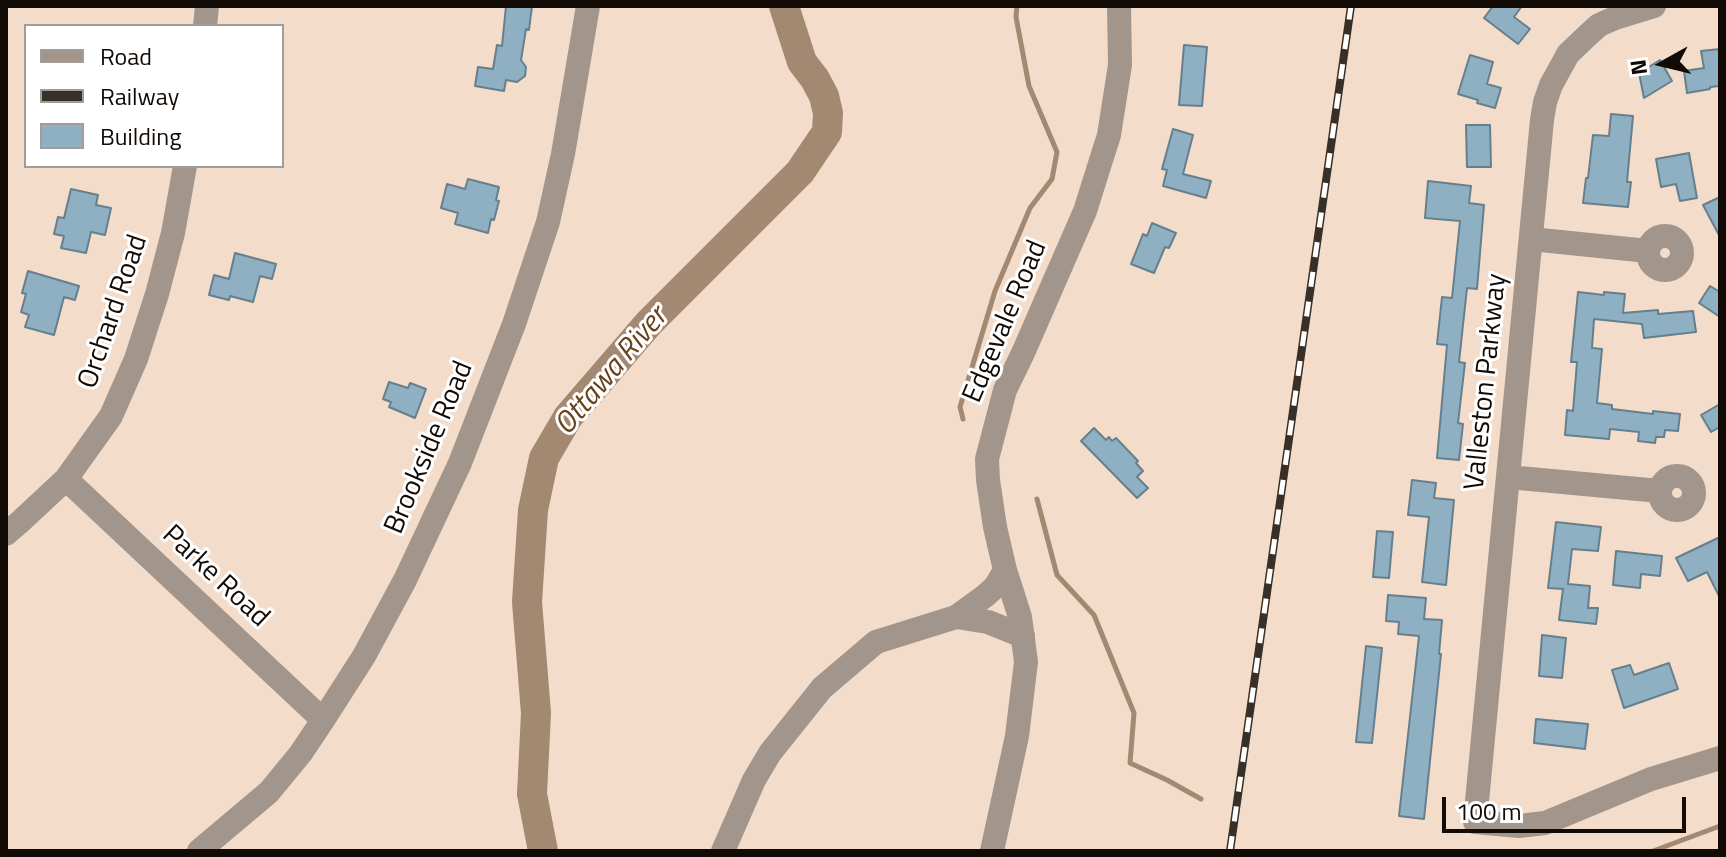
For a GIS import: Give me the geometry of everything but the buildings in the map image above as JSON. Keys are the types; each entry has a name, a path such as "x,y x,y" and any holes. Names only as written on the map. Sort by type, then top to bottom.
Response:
{"street":[{"name":"Brookside Road","path":"199,851 269,792 301,753 364,656 405,580 460,463 514,324 548,222 588,6"},
{"name":"Edgevale Road","path":"992,851 1017,736 1026,662 1020,617 995,527 987,459 1005,390 1085,211 1109,135 1120,65 1119,6"},
{"name":"Valleston Parkway","path":"1654,6 1599,25 1568,54 1545,102 1475,822 1519,826 1545,823 1651,779 1720,758"},
{"name":"Orchard Road","path":"6,534 66,479 111,416 136,359 157,294 173,233 185,168"},
{"path":"1531,239 1648,251"},
{"path":"1508,477 1660,491"},
{"name":"Parke Road","path":"66,479 323,720"},
{"path":"723,851 754,780 770,753 822,688 876,642 956,617 995,587 1005,570"},
{"path":"956,617 988,622 1023,636"}],"waterway":[{"name":"Ottawa River","path":"543,851 532,794 536,713 527,602 533,510 544,458 568,417 649,323 800,172 827,132 828,113 824,96 802,62 784,6"},
{"path":"963,419 960,407 995,291 1030,208 1052,179 1057,152 1029,86 1016,17 1017,6"},
{"path":"1037,499 1057,575 1094,615 1134,713 1130,763 1201,799"},
{"path":"1653,851 1720,826"}],"railway":[{"path":"1230,851 1351,6"}]}
